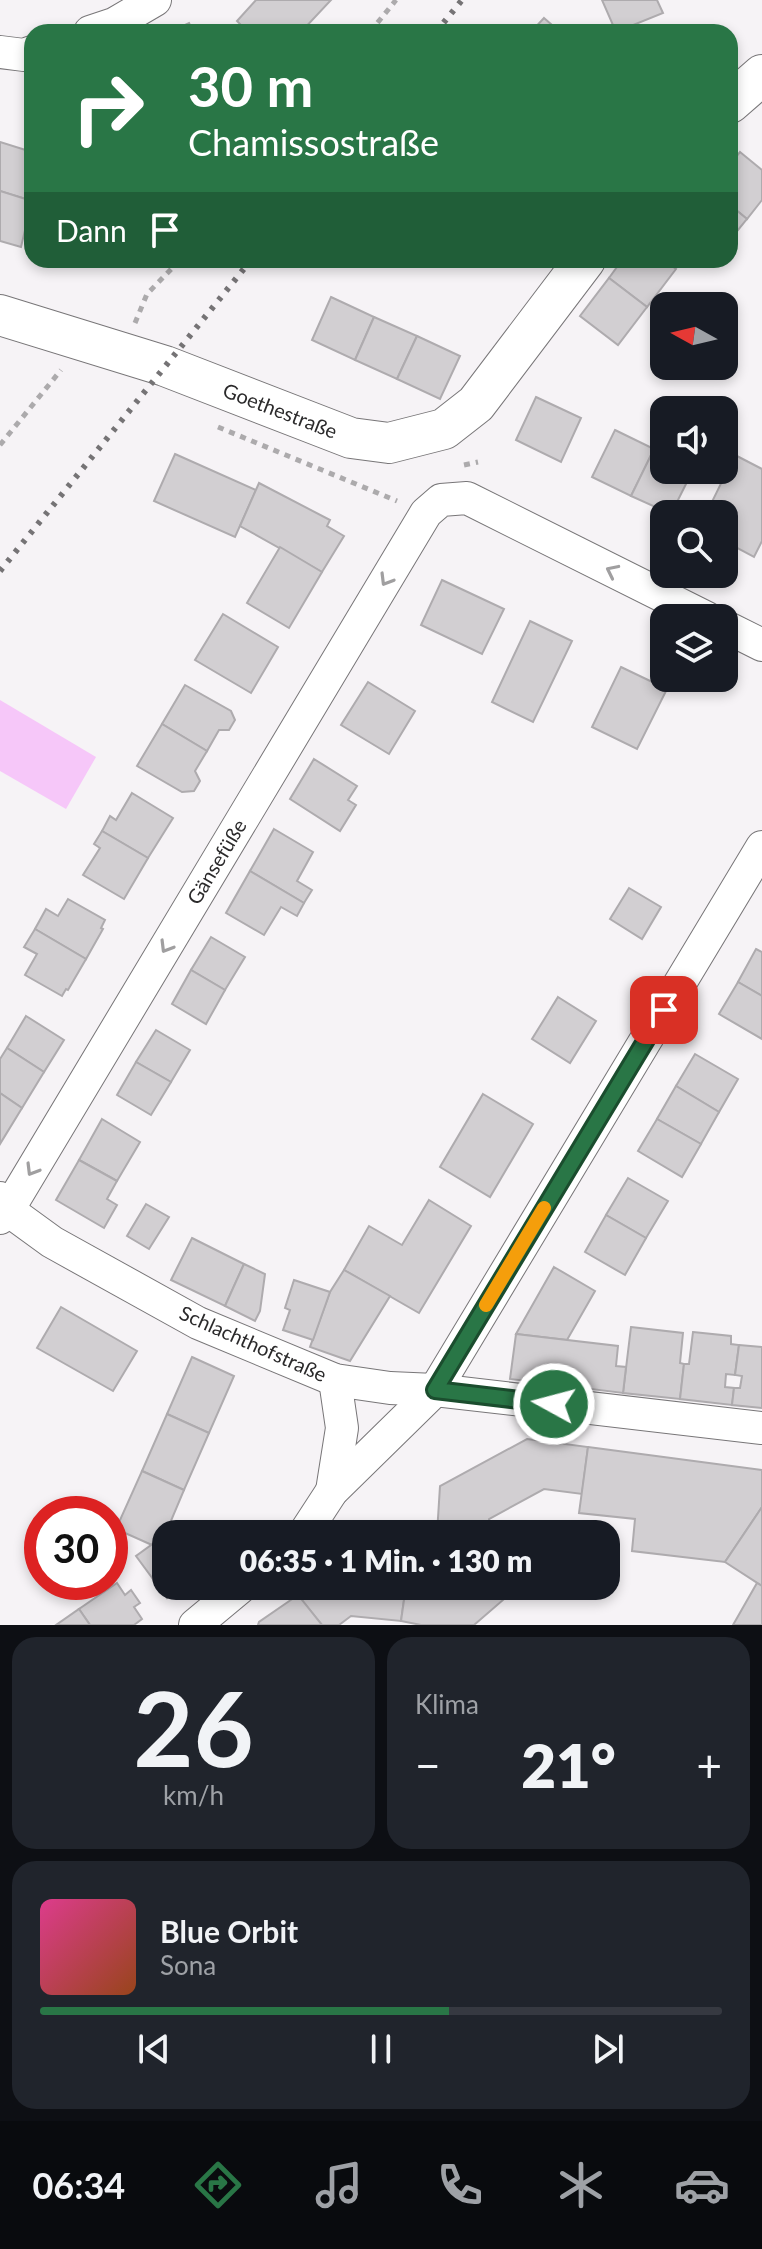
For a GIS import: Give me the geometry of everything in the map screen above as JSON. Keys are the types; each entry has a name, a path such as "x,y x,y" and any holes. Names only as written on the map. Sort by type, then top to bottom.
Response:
{"main road":[{"path":"738,96 762,75"},
{"name":"Goethestraße","path":"0,315 165,366 351,438 389,443 444,429 476,404 579,268"}],"street":[{"path":"114,24 155,0"},
{"path":"0,52 24,55"},
{"path":"426,513 441,500 467,498 679,604"},
{"name":"Gänsefüße","path":"3,1209 426,513"},
{"path":"738,633 762,645"},
{"path":"313,1520 332,1491 435,1390 762,847"},
{"name":"Schlachthofstraße","path":"3,1209 52,1242 198,1323 335,1380 762,1428"},
{"path":"332,1491 342,1428 335,1380"},
{"path":"195,1625 225,1600"}],"path":[{"path":"376,24 396,0"},
{"path":"119,352 147,294 172,268"},
{"path":"0,445 61,369"},
{"path":"210,423 426,513"}],"shaded area":[{"path":"0,700 96,757 66,809 0,771"}],"building":[{"path":"256,0 331,0 308,24 240,24 237,21"},
{"path":"602,0 657,0 663,13 636,24 612,24"},
{"path":"0,142 24,150 24,198 0,191"},
{"path":"740,152 762,170 762,200 747,219 738,212"},
{"path":"0,191 24,198 24,234 21,247 0,241"},
{"path":"738,212 747,219 738,230"},
{"path":"616,268 676,269 658,292 650,292 647,307 609,278"},
{"path":"609,278 647,307 618,345 580,316"},
{"path":"331,297 374,317 355,360 312,340"},
{"path":"374,317 417,336 397,379 355,360"},
{"path":"417,336 460,356 440,399 397,379"},
{"path":"536,397 581,418 561,462 516,440"},
{"path":"615,430 650,447 650,457 631,496 592,477"},
{"path":"175,454 256,490 235,537 154,501"},
{"path":"650,457 650,484 686,484 678,500 650,500 650,505 631,496"},
{"path":"738,457 762,469 762,541 754,557 738,548 738,500 713,500 721,484 738,484"},
{"path":"259,483 330,520 327,526 344,536 322,572 240,526"},
{"path":"280,547 322,572 289,628 247,603"},
{"path":"442,580 504,609 482,654 421,625"},
{"path":"223,614 278,647 251,693 195,660"},
{"path":"530,621 572,641 533,722 492,702"},
{"path":"621,667 650,681 650,692 666,692 637,749 592,727"},
{"path":"368,682 415,711 389,754 341,725"},
{"path":"185,685 231,711 235,720 229,730 219,730 207,751 162,724"},
{"path":"162,724 207,751 195,771 200,781 194,791 182,792 137,766"},
{"path":"314,759 357,786 348,800 356,805 340,831 290,799"},
{"path":"132,793 173,818 148,858 102,831 110,816 116,820"},
{"path":"274,829 313,852 297,881 312,890 304,903 250,871"},
{"path":"102,831 148,858 124,899 83,875 100,848 94,844"},
{"path":"250,871 304,903 297,916 281,907 264,935 226,913"},
{"path":"629,888 661,907 642,939 610,919"},
{"path":"68,899 105,920 86,959 35,929 46,909 58,916"},
{"path":"35,929 86,959 62,996 25,975 37,954 24,947"},
{"path":"211,937 245,957 225,990 191,970"},
{"path":"756,949 762,952 762,996 738,982"},
{"path":"191,970 225,990 206,1024 172,1004"},
{"path":"738,982 762,996 762,1039 719,1014"},
{"path":"558,997 596,1021 570,1063 532,1039"},
{"path":"26,1016 64,1040 44,1072 7,1048"},
{"path":"156,1030 190,1050 171,1082 136,1062"},
{"path":"7,1048 44,1072 22,1108 0,1093 0,1059"},
{"path":"695,1054 738,1079 719,1112 676,1086"},
{"path":"136,1062 171,1082 151,1115 117,1095"},
{"path":"676,1086 719,1112 701,1144 657,1119"},
{"path":"0,1093 22,1108 0,1144"},
{"path":"483,1094 533,1124 490,1197 440,1167"},
{"path":"102,1119 140,1142 117,1181 79,1160"},
{"path":"657,1119 701,1144 682,1177 638,1151"},
{"path":"79,1160 117,1181 107,1199 117,1205 104,1228 56,1200"},
{"path":"628,1178 668,1201 646,1238 606,1215"},
{"path":"429,1200 471,1226 419,1313 344,1270 369,1226 402,1245"},
{"path":"146,1204 169,1217 149,1249 127,1236"},
{"path":"606,1215 646,1238 625,1275 585,1252"},
{"path":"192,1238 244,1264 225,1306 171,1280"},
{"path":"244,1264 265,1274 260,1311 255,1321 225,1306"},
{"path":"554,1267 595,1291 567,1340 516,1334"},
{"path":"344,1270 390,1296 350,1361 310,1347 330,1292"},
{"path":"294,1280 330,1292 313,1340 283,1330 290,1310 285,1308"},
{"path":"61,1307 137,1351 113,1391 37,1348"},
{"path":"631,1327 683,1333 680,1363 684,1364 680,1399 623,1393"},
{"path":"693,1332 731,1336 731,1344 739,1345 735,1375 726,1374 725,1387 734,1388 732,1405 680,1399 684,1364 689,1364"},
{"path":"516,1334 618,1346 616,1366 626,1367 623,1393 510,1379"},
{"path":"739,1345 762,1347 762,1408 732,1405 734,1388 740,1388 742,1376 735,1375"},
{"path":"192,1357 234,1376 209,1433 167,1414"},
{"path":"167,1414 209,1433 184,1490 142,1471"},
{"path":"527,1439 588,1447 582,1494 544,1489 489,1520 438,1520 440,1486"},
{"path":"588,1447 762,1470 762,1507 725,1562 632,1551 635,1519 579,1513"},
{"path":"142,1471 184,1490 171,1520 152,1520 152,1545 128,1534 128,1502"},
{"path":"762,1507 762,1586 725,1562"},
{"path":"152,1544 152,1578 136,1556"},
{"path":"757,1583 762,1586 762,1625 733,1625"},
{"path":"131,1590 140,1603 134,1607 142,1619 134,1625 90,1625 79,1609 92,1600 128,1600"},
{"path":"291,1600 302,1600 322,1625 258,1625"},
{"path":"302,1600 404,1600 401,1621 351,1616 339,1625 322,1625"},
{"path":"404,1600 503,1600 474,1625 421,1625 401,1621"},
{"path":"79,1609 90,1625 56,1625"}],"railway":[{"path":"442,24 462,0"},
{"path":"0,571 245,268"}],"slow traffic":[{"path":"486,1305 544,1208"}],"route":[{"path":"554,1404 435,1390 664,1010"}]}
